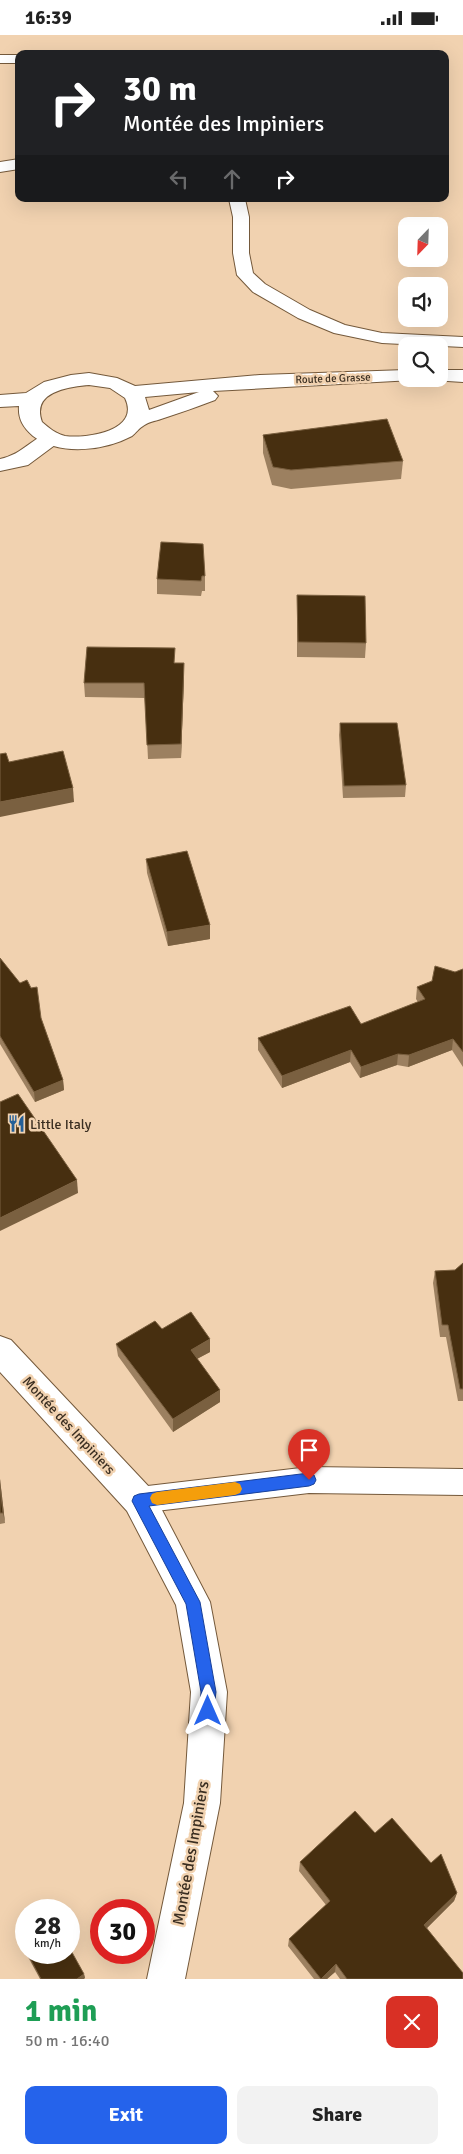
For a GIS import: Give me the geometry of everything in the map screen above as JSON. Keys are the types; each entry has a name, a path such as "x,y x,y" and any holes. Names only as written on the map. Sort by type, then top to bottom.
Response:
{"main road":[{"name":"Route de Grasse","path":"131,392 260,381 398,376"},
{"path":"448,376 463,376"},
{"path":"89,379 105,380 120,385 131,392 137,401 139,411 136,421 121,433 101,441 84,443 52,438 35,427 30,420 29,409 33,399 43,390 56,383 89,379"},
{"name":"Route de Grasse","path":"136,421 197,399 260,381"},
{"path":"0,401 33,399"},
{"path":"0,419 30,420"},
{"path":"0,452 16,451 52,438"},
{"path":"0,465 21,461 52,438"},
{"name":"Montée des Impiniers","path":"0,1351 139,1501 193,1602 209,1692 202,1803 166,1979"}],"lane":[{"path":"0,59 15,59"},
{"path":"0,167 15,165"},
{"path":"238,202 241,217 240,253 245,275 259,288 304,314 340,329 382,338 463,342"},
{"path":"139,1501 309,1480 463,1482"}],"building":[{"path":"387,419 403,461 291,470 273,467 263,435"},
{"path":"161,542 203,544 205,576 202,576 201,581 157,579"},
{"path":"297,595 365,596 366,643 298,642"},
{"path":"87,647 175,648 174,663 184,663 181,744 147,745 144,683 84,683"},
{"path":"340,723 397,723 406,785 344,786"},
{"path":"63,751 73,788 0,802 0,754 6,753 9,762"},
{"path":"187,851 210,925 167,932 146,859"},
{"path":"0,958 20,983 27,980 31,988 37,987 41,1018 63,1080 34,1092 0,1036"},
{"path":"435,966 455,972 463,969 463,1052 453,1039 409,1055 398,1054 361,1067 351,1050 282,1076 258,1038 350,1006 361,1024 425,999 417,987 432,981"},
{"path":"18,1094 77,1180 0,1218 0,1102"},
{"path":"463,1263 463,1389 460,1389 448,1325 442,1325 435,1271 455,1270"},
{"path":"191,1312 210,1339 191,1350 220,1390 173,1419 116,1344 155,1321 162,1329"},
{"path":"0,1487 3,1513 0,1513"},
{"path":"355,1811 375,1833 392,1818 431,1863 441,1854 457,1893 424,1925 463,1973 463,1979 347,1979 336,1964 321,1979 289,1939 330,1901 300,1862"},
{"path":"33,1964 78,1964 84,1974 77,1979 41,1979"}],"slow traffic":[{"path":"157,1498 235,1489"}],"place":[{"name":"Little Italy","path":"16,1124"}],"route":[{"path":"208,1711 209,1692 193,1602 139,1501 309,1480"}]}
